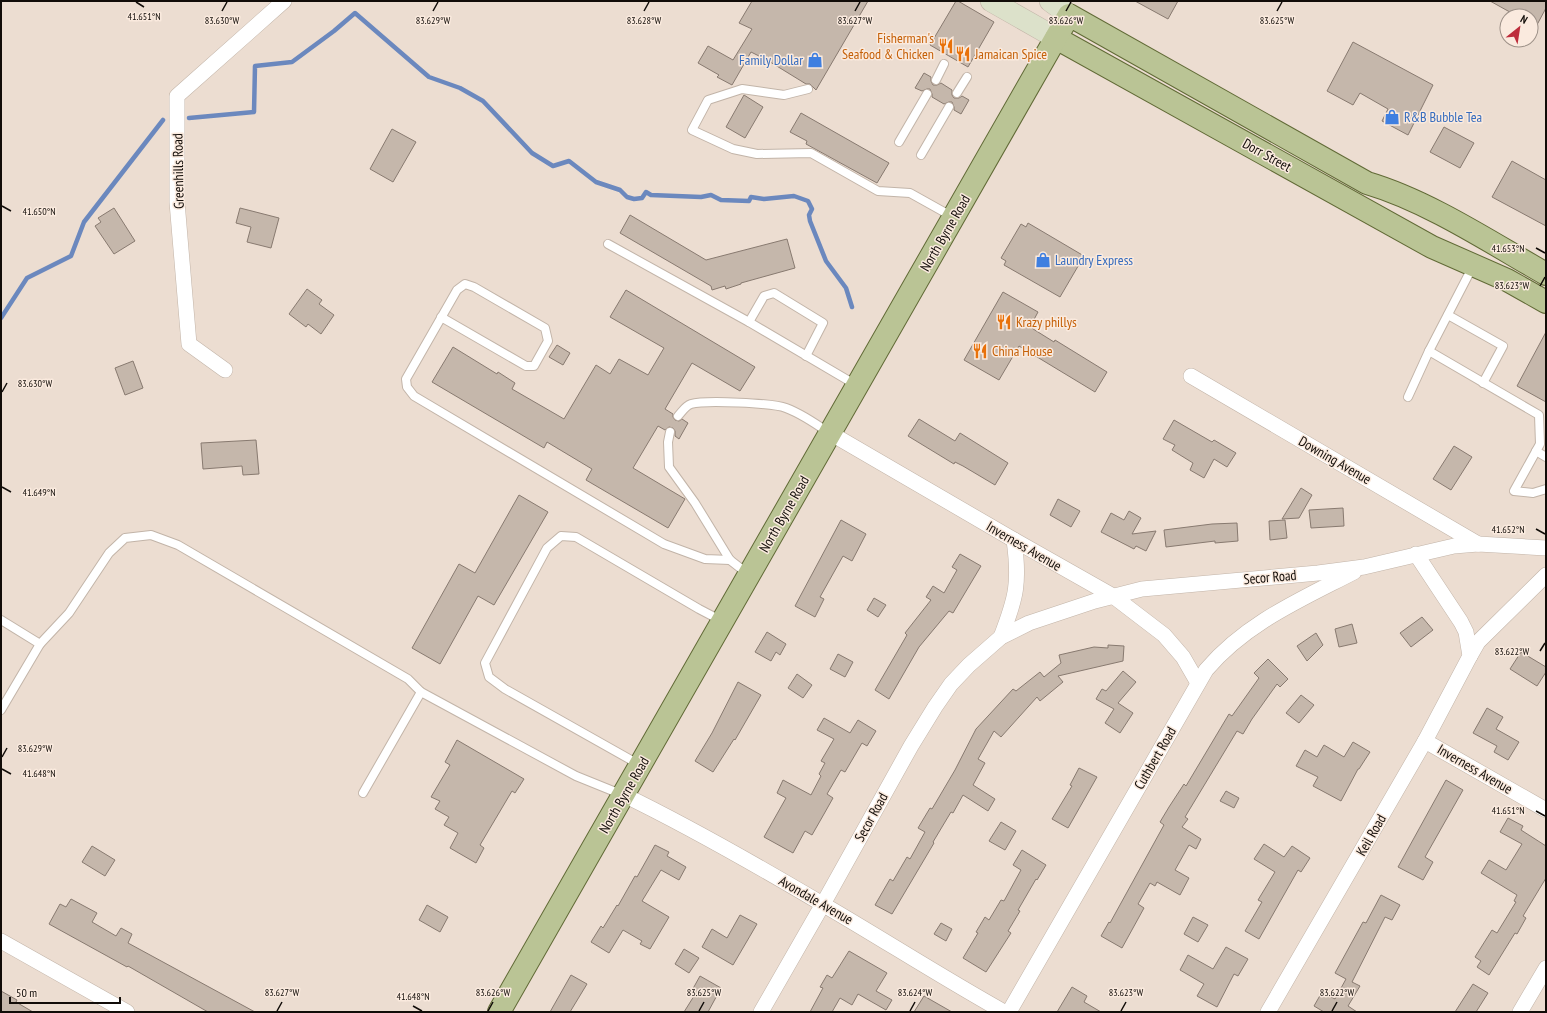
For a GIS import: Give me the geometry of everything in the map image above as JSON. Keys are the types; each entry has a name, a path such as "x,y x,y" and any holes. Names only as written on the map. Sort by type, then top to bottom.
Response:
{"main road":[{"name":"Dorr Street","path":"991,1 1432,247 1507,280 1546,302"},
{"name":"Dorr Street","path":"1050,1 1069,15 1367,183 1386,189 1430,209 1546,274"},
{"name":"North Byrne Road","path":"499,1012 1069,15"}],"street":[{"name":"Greenhills Road","path":"225,370 189,344 177,202 177,96 284,1"},
{"name":"Downing Avenue","path":"1191,376 1478,544"},
{"name":"Inverness Avenue","path":"830,433 1113,596 1164,636 1183,657 1198,683"},
{"name":"Secor Road","path":"1001,637 1013,607 1016,591 1017,563 1014,540"},
{"name":"Secor Road","path":"761,1012 911,746 935,707 951,684 969,665 1001,637 1029,623 1113,596 1142,589 1318,573 1364,567 1454,546 1478,544 1546,548"},
{"path":"1416,554 1461,622 1466,632 1470,656"},
{"name":"Cuthbert Road","path":"1009,1012 1206,670 1232,643 1252,627 1271,615 1364,567"},
{"name":"Keil Road","path":"1268,1012 1425,741 1478,642 1546,575"},
{"name":"Inverness Avenue","path":"1425,741 1546,810"},
{"name":"Avondale Avenue","path":"624,795 673,819 823,904 1004,1012"},
{"path":"1,941 127,1012"},
{"path":"1520,1012 1546,968"}],"lane":[{"path":"936,80 944,64"},
{"path":"957,93 967,77"},
{"path":"808,89 784,95 742,89 708,100 692,130 733,149 757,154 811,153 878,191 910,193 954,218"},
{"path":"899,142 927,94"},
{"path":"921,154 949,107"},
{"path":"608,244 749,322 857,385"},
{"path":"1408,397 1429,351 1474,265"},
{"path":"441,317 526,366 534,366 548,341 545,328 474,287 465,284 456,290 406,379 407,387 414,396 664,544 705,559 730,560"},
{"path":"749,322 764,296 774,293 823,323 806,356"},
{"path":"1448,315 1502,346 1483,383"},
{"path":"1429,351 1539,415 1540,444 1514,491 1533,493 1546,489"},
{"path":"678,416 685,407 690,404 702,402 772,404 811,419 830,433"},
{"path":"670,432 668,442 669,467 730,560 749,575"},
{"path":"1536,451 1546,457"},
{"path":"1,710 40,644 69,613 108,552 125,538 151,535 178,545 297,614 408,679 421,692 576,776 624,795"},
{"path":"640,766 505,689 489,677 485,663 546,548 561,536 576,537 699,609 723,621"},
{"path":"1,620 40,644"},
{"path":"363,793 421,692"}],"building":[{"path":"752,1 868,1 816,90 810,84 806,84 751,52 732,85 717,77 719,75 698,63 708,46 733,60 752,29 739,23"},
{"path":"956,1 994,22 968,67 930,45"},
{"path":"1135,1 1178,1 1168,19"},
{"path":"1490,1 1546,1 1546,8 1539,21 1539,8 1503,8"},
{"path":"1353,42 1433,85 1408,135 1382,121 1388,109 1360,93 1353,105 1327,91"},
{"path":"924,73 931,77 933,85 941,83 952,90 952,95 954,98 959,98 962,96 969,100 961,114 954,110 952,102 944,104 932,97 930,89 922,91 915,88"},
{"path":"744,95 763,107 745,138 726,127"},
{"path":"801,113 889,163 877,183 806,144 807,141 790,132"},
{"path":"1444,127 1474,143 1460,168 1430,152"},
{"path":"392,129 416,142 393,182 370,169"},
{"path":"1512,161 1546,180 1546,226 1492,197"},
{"path":"114,208 135,241 114,254 95,226 101,222 98,218"},
{"path":"240,208 279,218 271,248 247,242 251,227 236,223"},
{"path":"630,215 706,260 787,239 795,268 741,283 726,289 725,286 712,290 711,286 620,233"},
{"name":"Laundry Express","path":"1028,223 1084,256 1060,297 1004,265 1006,261 1001,258 1021,224 1026,227"},
{"path":"307,289 322,300 319,304 334,315 321,334 308,324 306,327 289,314"},
{"path":"626,290 755,367 740,391 692,363 665,409 673,414 675,420 679,421 682,419 688,423 679,439 675,436 675,431 673,428 669,427 665,430 658,426 633,468 685,499 668,528 586,480 592,469 547,442 544,448 432,382 453,347 497,374 498,372 515,383 512,389 564,419 596,365 610,374 619,359 648,375 664,348 610,317"},
{"path":"1003,292 1038,312 1030,327 1054,342 1055,340 1107,372 1095,392 1019,346 999,380 964,360"},
{"path":"1546,332 1546,402 1517,386"},
{"path":"557,345 570,353 563,365 549,357"},
{"path":"133,361 143,388 125,395 115,368"},
{"path":"919,419 955,441 960,433 1008,463 995,485 963,466 955,462 954,464 908,436"},
{"path":"1174,420 1212,442 1214,440 1236,453 1227,467 1214,459 1204,478 1190,470 1193,463 1172,450 1175,445 1163,439"},
{"path":"256,440 259,474 243,475 242,466 203,469 201,443"},
{"path":"1454,446 1472,457 1451,490 1433,479"},
{"path":"1301,488 1312,495 1299,518 1282,519"},
{"path":"519,495 548,512 494,605 478,596 440,664 412,648 459,564 475,573"},
{"path":"1058,499 1080,511 1071,527 1050,515"},
{"path":"1343,508 1344,526 1311,528 1309,510"},
{"path":"1129,511 1141,518 1132,534 1156,531 1146,551 1136,546 1134,549 1101,532 1111,513 1124,520"},
{"path":"841,520 866,534 852,561 843,556 820,597 824,599 815,617 795,606"},
{"path":"1285,520 1287,538 1270,540 1269,521"},
{"path":"1237,523 1238,541 1215,543 1215,541 1166,547 1164,530 1212,524"},
{"path":"960,554 981,566 953,613 949,611 919,647 889,699 875,690 907,635 905,633 931,600 926,597 933,586 944,593 957,570 952,567"},
{"path":"874,598 886,605 878,617 867,610"},
{"path":"1422,617 1433,630 1411,647 1400,633"},
{"path":"1352,624 1357,643 1339,647 1335,629"},
{"path":"767,632 786,644 780,655 776,652 771,661 755,652"},
{"path":"1316,633 1323,645 1307,661 1297,646"},
{"path":"1108,645 1124,646 1123,661 1058,676 1063,682 1040,701 1037,697 1001,737 994,731 978,759 985,763 973,785 995,799 988,811 963,795 953,813 951,812 933,842 934,843 892,914 875,905 890,879 893,881 907,857 910,859 925,832 918,828 930,808 932,809 955,770 976,729 1013,689 1016,691 1040,672 1044,677 1061,663 1059,655 1094,647 1108,648"},
{"path":"1521,652 1546,667 1546,672 1537,686 1510,669"},
{"path":"838,654 853,662 845,677 830,669"},
{"path":"1268,659 1288,679 1280,687 1277,684 1243,734 1237,731 1185,817 1188,819 1182,827 1201,839 1196,849 1189,845 1175,870 1189,878 1180,895 1157,882 1155,886 1150,883 1138,904 1144,908 1122,948 1101,936 1109,922 1110,923 1164,825 1160,822 1169,807 1184,784 1186,786 1229,714 1232,716 1259,678 1254,673"},
{"path":"1123,671 1136,682 1118,703 1133,713 1120,733 1105,723 1114,709 1096,699 1102,689 1106,691"},
{"path":"797,674 812,685 803,698 788,688"},
{"path":"738,682 761,695 735,740 734,739 713,772 695,761 712,733"},
{"path":"1301,695 1314,705 1299,723 1286,713"},
{"path":"1487,708 1503,717 1496,729 1519,742 1508,760 1494,752 1497,746 1473,733"},
{"path":"824,718 850,733 858,720 876,731 867,746 862,743 845,772 841,770 827,794 833,798 812,835 805,831 793,853 764,837 786,798 777,793 783,780 811,795 821,776 819,774 825,763 821,761 834,739 817,730"},
{"path":"457,740 524,779 515,793 512,791 480,845 484,848 476,863 450,848 458,833 444,825 449,817 435,809 440,801 431,797 450,765 445,762"},
{"path":"1353,742 1370,752 1358,769 1341,801 1313,786 1318,777 1296,766 1305,750 1317,757 1324,745 1344,757"},
{"path":"1079,768 1097,777 1068,828 1052,819 1072,786 1070,785"},
{"path":"1446,780 1463,790 1425,857 1433,862 1423,880 1398,867"},
{"path":"1226,791 1239,798 1234,808 1220,801"},
{"path":"1508,818 1523,826 1521,830 1546,846 1546,878 1523,916 1526,918 1517,934 1515,933 1489,975 1477,967 1481,961 1475,957 1492,930 1497,933 1516,902 1514,901 1517,895 1481,873 1489,860 1506,870 1522,844 1500,832"},
{"path":"1001,822 1016,831 1005,850 989,841"},
{"path":"1264,844 1284,857 1292,846 1310,858 1301,872 1298,870 1259,939 1245,931 1262,902 1258,900 1275,872 1254,859"},
{"path":"655,845 669,852 667,856 686,867 679,880 661,870 642,901 669,917 650,949 640,944 642,941 623,930 609,953 591,942 601,926 603,928 617,905 618,906 635,876 637,877"},
{"path":"92,846 115,860 105,876 82,862"},
{"path":"1022,850 1046,865 1018,910 1020,911 1008,931 1011,933 986,972 963,958 978,933 976,932 985,917 989,920 1001,900 1004,901 1021,870 1013,865"},
{"path":"1381,895 1400,905 1392,920 1385,917 1352,982 1360,986 1348,1006 1357,1012 1324,1012 1314,1006 1322,992 1335,999 1346,979 1335,973 1363,922 1366,923"},
{"path":"71,899 97,913 92,922 116,936 121,928 132,934 128,943 255,1012 208,1012 128,966 127,967 49,924 60,904 66,907"},
{"path":"427,905 448,917 440,932 419,920"},
{"path":"740,915 757,924 733,965 702,947 712,929 727,938"},
{"path":"1193,917 1208,925 1198,942 1184,934"},
{"path":"941,923 952,929 946,941 934,934"},
{"path":"1226,947 1248,959 1238,976 1234,974 1217,1007 1197,996 1204,984 1180,970 1188,955 1213,969"},
{"path":"684,949 699,958 689,973 675,964"},
{"path":"849,951 887,973 876,991 892,1000 886,1010 858,994 852,1005 840,998 832,1012 810,1012 823,988 820,987 827,975 832,978"},
{"path":"571,975 587,984 570,1012 550,1012"},
{"path":"700,976 721,988 708,1012 684,1012 694,996 690,994"},
{"path":"1473,984 1488,993 1476,1012 1455,1012"},
{"path":"1072,987 1087,996 1084,1002 1101,1012 1057,1012"},
{"path":"1,991 17,1000 16,1002 33,1012 1,1012"},
{"path":"924,996 952,1012 914,1012"}],"waterway":[{"path":"189,118 254,112 255,66 292,62 334,31 355,13 429,77 460,88 483,101 532,153 553,166 569,161 596,182 620,190 627,197 634,199 642,198 646,192 651,195 701,197 711,195 721,200 749,201 751,197 764,199 794,196 808,201 812,209 809,215 810,221 826,261 846,288 852,307"},
{"path":"1,318 27,278 71,256 84,222 163,120"}],"place":[{"name":"Fisherman's Seafood & Chicken","path":"946,46"},
{"name":"Jamaican Spice","path":"963,54"},
{"name":"Family Dollar","path":"815,60"},
{"name":"R&B Bubble Tea","path":"1392,117"},
{"name":"Laundry Express","path":"1043,260"},
{"name":"Krazy phillys","path":"1004,322"},
{"name":"China House","path":"980,351"}]}
